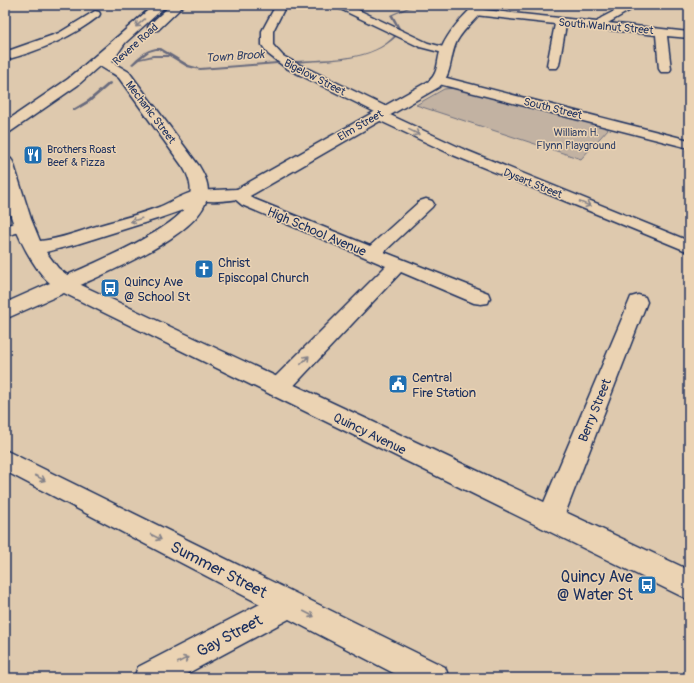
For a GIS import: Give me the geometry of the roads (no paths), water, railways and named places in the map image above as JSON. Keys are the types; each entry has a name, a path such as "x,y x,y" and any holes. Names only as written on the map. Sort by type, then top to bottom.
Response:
{"main road":[{"name":"Revere Road","path":"124,46 161,5"},
{"name":"Revere Road","path":"124,46 178,5"},
{"path":"439,80 443,73 447,51 461,28 478,8"},
{"path":"5,129 62,101 110,67 105,65 104,62 114,51 124,46"},
{"path":"5,129 124,46"},
{"name":"Mechanic Street","path":"110,67 118,70 124,75 192,166 199,182 198,195"},
{"name":"Elm Street","path":"198,195 238,194 439,80"},
{"name":"Quincy Avenue","path":"5,162 25,225 42,263 60,280 80,293 689,585"},
{"path":"34,247 59,243 144,217 182,204 198,195"},
{"path":"5,312 161,223 190,204 198,195"},
{"path":"5,301 60,280"}],"street":[{"name":"Bigelow Street","path":"281,5 266,32 269,46 277,56 290,65 382,113"},
{"path":"340,5 424,45 447,51"},
{"path":"600,25 605,20 634,5"},
{"name":"South Walnut Street","path":"478,8 561,22 689,35"},
{"path":"5,56 60,38 95,14"},
{"path":"553,65 561,22"},
{"path":"661,31 665,69"},
{"name":"South Street","path":"439,80 689,144"},
{"name":"Dysart Street","path":"382,113 458,152 689,247"},
{"name":"High School Avenue","path":"238,194 248,202 480,298"},
{"path":"372,254 426,204"},
{"path":"5,231 25,225"},
{"path":"278,388 398,264"},
{"name":"Berry Street","path":"550,519 638,302"},
{"name":"Summer Street","path":"5,460 434,678"},
{"name":"Gay Street","path":"149,678 288,604"}],"waterway":[{"name":"Town Brook","path":"399,28 391,15 415,5"},
{"name":"Town Brook","path":"294,62 348,58 362,55 374,51 396,36"},
{"name":"Town Brook","path":"132,64 148,51 156,49 160,49 188,66 200,69 277,63"},
{"path":"140,59 153,56 168,56"},
{"name":"Town Brook","path":"74,110 89,101 110,83"}],"place":[{"name":"Brothers Roast Beef & Pizza","path":"33,155"},
{"name":"Christ Episcopal Church","path":"204,269"},
{"name":"Quincy Ave @ School St","path":"110,288"},
{"name":"Central Fire Station","path":"398,384"},
{"name":"Quincy Ave @ Water St","path":"647,585"}],"park label":[{"name":"William H. Flynn Playground","path":"576,138"}]}
